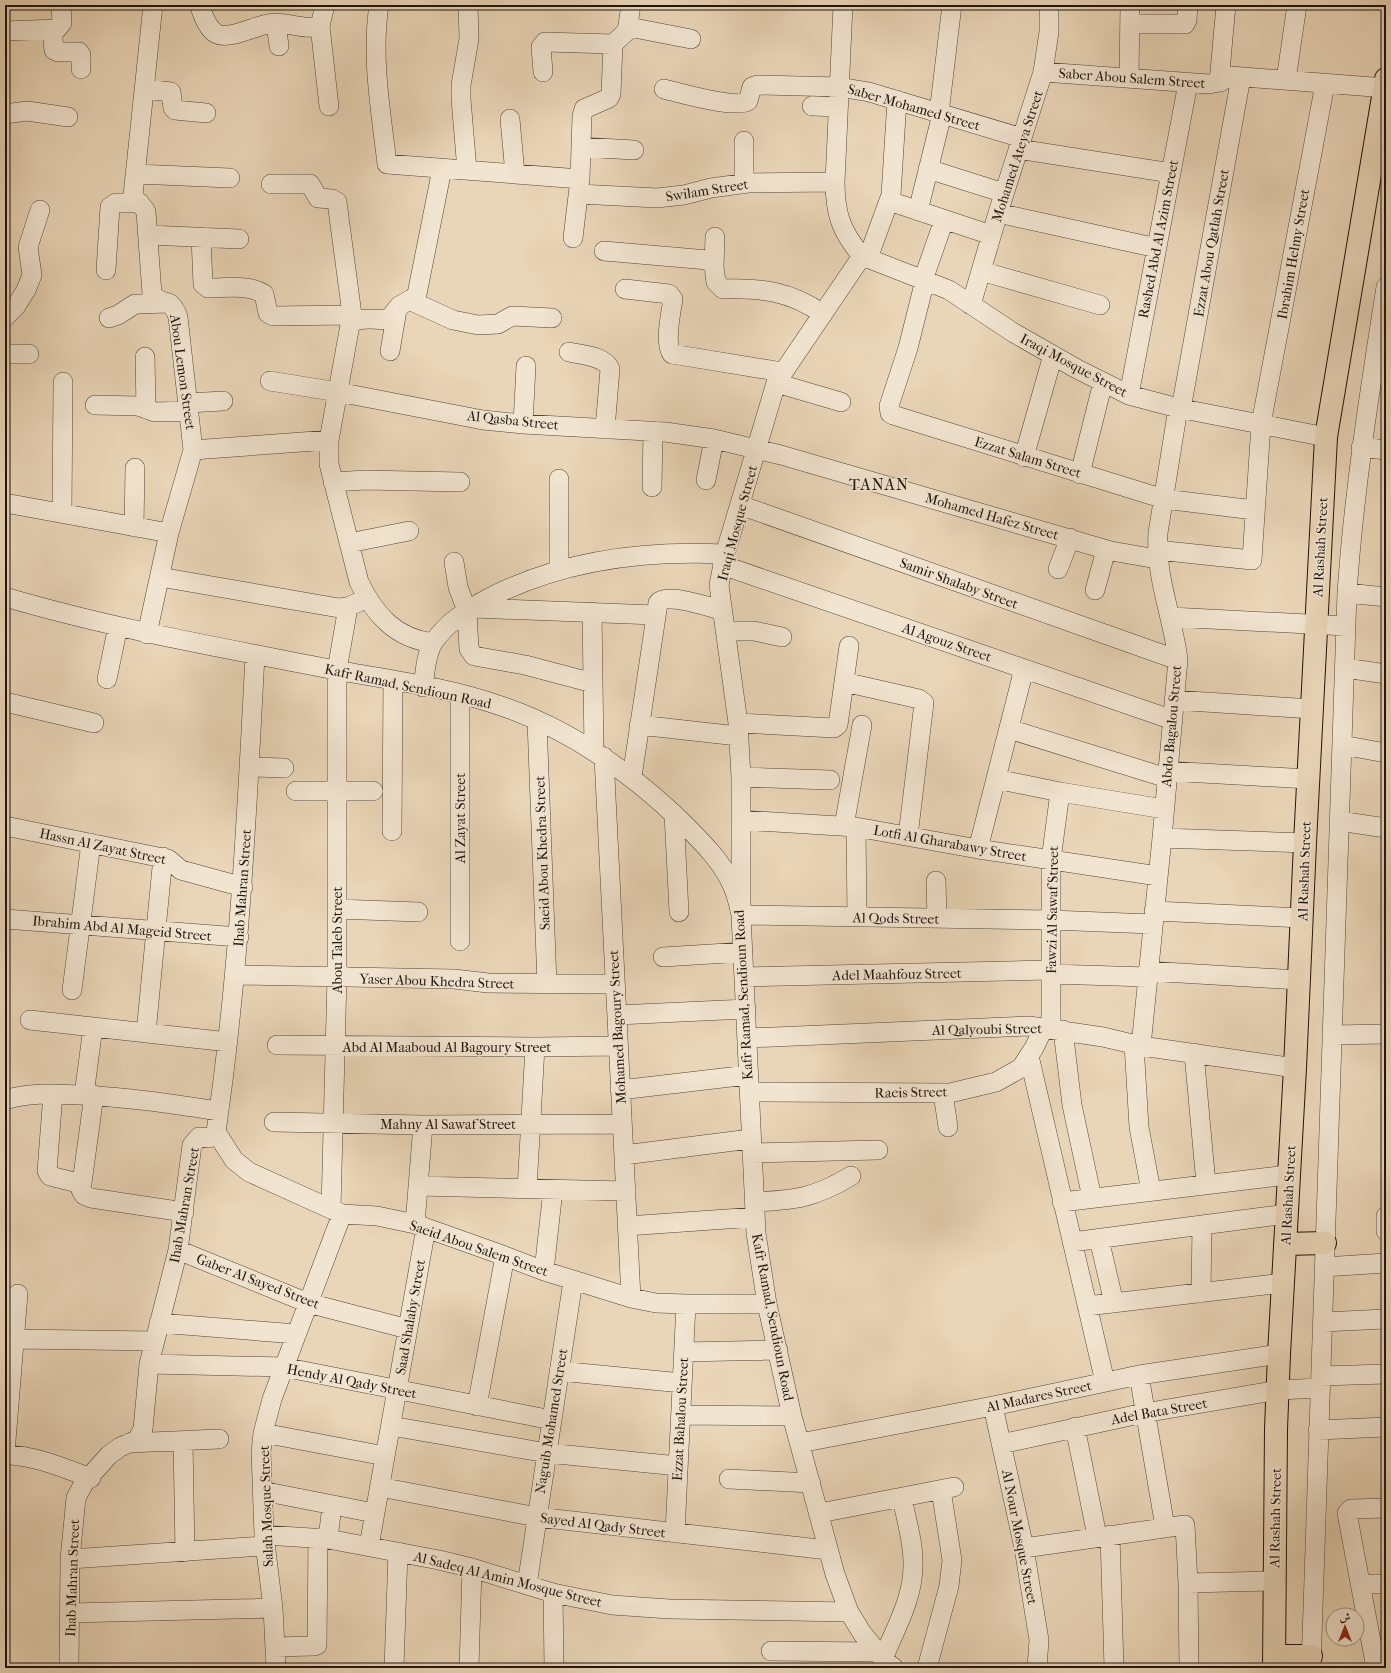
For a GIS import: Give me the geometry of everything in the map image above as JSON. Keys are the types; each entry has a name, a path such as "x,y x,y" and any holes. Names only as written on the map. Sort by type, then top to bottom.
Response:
{"main road":[{"name":"Al Rashah Street","path":"1274,1662 1276,1429 1279,1390 1279,1354 1295,1068 1326,437 1386,85"},
{"path":"1285,1244 1325,1243"},
{"path":"1274,1662 1311,1662"}],"street":[{"path":"5,31 57,29 62,23 61,5"},
{"name":"Abou Lemon Street","path":"147,634 169,533 193,450 178,317 174,306 170,303 157,300 152,294 146,212 140,203 135,200 133,195 153,5"},
{"path":"199,5 210,27 217,34 232,34 269,23 310,29 320,26"},
{"path":"326,5 320,26 329,106"},
{"name":"Swilam Street","path":"379,5 376,36 376,59 388,164 515,174 579,187 657,198 684,195 711,188 744,183 834,182"},
{"path":"467,170 461,85 469,39 468,5"},
{"path":"573,238 579,187 584,110 609,98 611,94 613,44 615,40 624,35 629,27 631,5"},
{"path":"838,5 843,5 834,182 835,206 842,225 852,244 865,257 889,201 893,181 897,100"},
{"path":"918,211 941,114 952,5"},
{"name":"Mohamed Ateya Street","path":"971,304 1004,193 1043,72 1049,32 1049,5"},
{"path":"1129,78 1130,5"},
{"path":"1130,24 1185,24 1187,20 1188,5"},
{"path":"1219,82 1226,5"},
{"path":"1286,80 1297,5"},
{"path":"276,24 279,46"},
{"path":"629,27 691,39"},
{"path":"52,30 54,50 58,52 80,52 81,69"},
{"path":"542,72 541,47 545,42 613,44"},
{"name":"Saber Abou Salem Street","path":"1043,72 1209,84 1219,82 1230,76 1325,84 1386,85"},
{"name":"Ezzat Abou Qatlah Street","path":"1180,408 1241,77"},
{"name":"Rashed Abd Al Azim Street","path":"1129,395 1188,83"},
{"name":"Ibrahim Helmy Street","path":"1252,560 1254,510 1261,424 1325,84"},
{"name":"Saber Mohamed Street","path":"664,89 692,97 739,104 748,100 752,87 758,85 839,87 869,92 897,100 941,114 1020,143 1171,173"},
{"path":"145,89 171,92 172,108 175,110 206,112"},
{"path":"812,106 838,108"},
{"path":"5,114 27,111 68,117"},
{"path":"510,119 515,174"},
{"path":"744,141 744,183"},
{"path":"581,147 634,150"},
{"path":"201,237 203,284 208,288 241,288 258,290 264,294 268,313 273,316 362,320 389,319 403,305 414,298 420,285 442,169"},
{"path":"928,169 1004,193"},
{"path":"136,174 230,178"},
{"path":"271,184 310,184 318,198 332,199 337,202 352,319 329,440 329,464 359,582 366,596 387,623 399,632 416,641 433,643 423,687"},
{"path":"889,201 991,235"},
{"path":"106,270 110,207 116,203 140,203"},
{"path":"5,317 16,306 26,290 32,275 28,247 40,210"},
{"path":"998,213 1157,248"},
{"path":"924,280 944,220"},
{"path":"148,235 239,239"},
{"path":"715,237 714,267 716,282 723,290 767,290 810,305 823,314"},
{"path":"604,251 701,258 708,260 714,267"},
{"name":"Iraqi Mosque Street","path":"741,915 741,820 738,729 721,610 719,585 724,560 779,377 865,257 949,290 1014,333 1129,395 1180,408 1326,437"},
{"path":"981,271 1100,305"},
{"name":"Ezzat Salam Street","path":"924,280 908,348 889,406 889,410 893,415 1024,457 1164,499 1254,510"},
{"path":"1311,1662 1347,593 1353,510 1361,447 1381,349 1386,287"},
{"path":"625,290 669,294 673,299 668,341 669,350 672,354 779,377 841,402"},
{"path":"109,318 118,315 135,304 170,303"},
{"path":"403,305 453,320 478,325 498,324 512,316 552,318"},
{"path":"390,351 403,305"},
{"path":"569,352 604,361 609,365 610,369 605,429"},
{"path":"5,354 29,354"},
{"path":"1024,457 1053,355"},
{"path":"145,357 146,410"},
{"path":"523,424 526,366"},
{"name":"Al Qasba Street","path":"270,381 338,392 483,420 523,424 653,431 714,439 758,450"},
{"path":"62,382 62,513"},
{"path":"1080,474 1103,382"},
{"path":"95,405 138,406 155,412 223,401"},
{"name":"Abdo Bagalou Street","path":"1151,1191 1139,1127 1137,1045 1158,876 1178,660 1171,617 1157,554 1164,499 1180,408"},
{"path":"652,487 653,431"},
{"path":"706,480 714,439"},
{"path":"193,450 329,440"},
{"path":"1361,447 1386,450"},
{"name":"Mohamed Hafez Street","path":"758,450 782,455 1070,538 1106,550 1252,560"},
{"path":"134,527 135,468"},
{"path":"559,570 560,479"},
{"path":"333,482 373,480 460,482"},
{"path":"5,503 169,533"},
{"name":"Samir Shalaby Street","path":"740,505 1178,660"},
{"path":"349,543 409,531"},
{"path":"1058,569 1070,538"},
{"path":"1095,590 1106,550"},
{"name":"Al Agouz Street","path":"433,643 444,629 470,609 511,588 559,570 623,556 648,553 724,560 1024,669 1173,720"},
{"path":"454,562 458,587 470,609 469,649 474,656 525,665 593,683"},
{"path":"160,577 339,608 348,607 360,602 366,596"},
{"path":"1347,593 1386,597"},
{"name":"Kafr Ramad, Sendioun Road","path":"5,597 147,634 423,687 498,705 537,721 599,753 632,777 674,814 693,833 720,865 733,886 741,915 748,1038 754,1209 756,1233 767,1304 792,1416 810,1483 820,1513 828,1550 849,1612 862,1633 885,1660"},
{"path":"632,777 656,615 660,601 666,599 688,602 721,610"},
{"name":"Abou Taleb Street","path":"336,1211 333,1123 337,977 337,670 348,607"},
{"path":"470,609 656,615"},
{"name":"Mohamed Bagoury Street","path":"592,612 593,683 617,1015 631,1298"},
{"path":"1171,617 1346,626"},
{"path":"107,678 118,626"},
{"path":"724,630 754,631 782,637"},
{"path":"639,725 738,729 834,728 838,725 849,646"},
{"name":"Ihab Mahran Street","path":"69,1668 70,1559 76,1498 84,1483 91,1478 109,1456 129,1443 137,1440 143,1429 150,1364 154,1341 178,1250 192,1145 199,1137 209,1138 216,1132 236,975 243,887 255,654"},
{"path":"1345,668 1386,674"},
{"path":"978,849 1024,669"},
{"path":"392,831 393,681"},
{"path":"844,682 919,699 924,703 908,836"},
{"name":"Al Zayat Street","path":"460,695 460,941"},
{"path":"1174,700 1312,709"},
{"path":"5,702 94,723"},
{"name":"Saeid Abou Khedra Street","path":"537,721 547,984"},
{"path":"857,917 850,827 862,725"},
{"path":"1009,729 1167,774 1308,779"},
{"path":"1342,746 1386,753"},
{"path":"250,767 284,768"},
{"path":"740,777 830,780"},
{"path":"996,779 1060,792 1164,809"},
{"path":"296,791 373,791"},
{"name":"Fawzi Al Sawaf Street","path":"1060,792 1051,860 1051,972 1053,1028 1072,1105 1092,1198"},
{"path":"674,814 679,912"},
{"name":"Lotfi Al Gharabawy Street","path":"741,820 850,827 978,849 1158,876"},
{"path":"1339,821 1386,828"},
{"name":"Hassn Al Zayat Street","path":"5,826 163,857 174,862 181,870 243,887"},
{"path":"1162,838 1305,843"},
{"path":"72,990 91,843"},
{"path":"146,1033 163,857"},
{"path":"936,881 936,918"},
{"path":"337,909 418,912"},
{"name":"Al Qods Street","path":"741,915 1051,920 1302,918"},
{"name":"Ibrahim Abd Al Mageid Street","path":"5,919 239,937"},
{"path":"663,957 743,952"},
{"name":"Adel Maahfouz Street","path":"744,977 1051,972 1299,980"},
{"name":"Yaser Abou Khedra Street","path":"236,975 448,978 488,983 614,984"},
{"path":"617,1015 746,1009"},
{"path":"30,1020 228,1042"},
{"path":"93,1027 82,1187 84,1195 91,1198 184,1212"},
{"name":"Al Qalyoubi Street","path":"748,1038 982,1027 1053,1028 1137,1045 1295,1068"},
{"name":"Raeis Street","path":"749,1084 943,1093 996,1082 1021,1068 1029,1056 1053,1028"},
{"path":"1332,1036 1386,1034"},
{"name":"Abd Al Maaboud Al Bagoury Street","path":"277,1045 534,1048 618,1046"},
{"path":"527,1189 534,1048"},
{"path":"1194,1053 1206,1184"},
{"path":"1029,1056 1105,1382"},
{"path":"620,1090 749,1084"},
{"path":"943,1093 948,1127"},
{"path":"53,1094 46,1170 50,1176 82,1187"},
{"path":"5,1100 19,1095 53,1094 120,1096 219,1110"},
{"name":"Mahny Al Sawaf Street","path":"274,1122 423,1125 622,1124"},
{"name":"Saad Shalaby Street","path":"369,1546 408,1329 420,1226 418,1186 423,1125"},
{"name":"Saeid Abou Salem Street","path":"216,1132 234,1160 249,1172 336,1211 377,1216 420,1226 573,1281 631,1298 656,1302 686,1304 767,1304"},
{"path":"624,1156 751,1146 878,1150"},
{"path":"1062,1202 1288,1175"},
{"path":"627,1226 754,1209 805,1198 829,1189 850,1176"},
{"path":"418,1186 626,1191"},
{"path":"544,1271 553,1190"},
{"name":"Salah Mosque Street","path":"276,1668 273,1608 264,1541 261,1452 263,1433 272,1399 308,1303 336,1211"},
{"path":"1072,1242 1287,1214"},
{"path":"1386,1216 1386,1231"},
{"path":"1201,1293 1202,1225"},
{"path":"1099,1239 1114,1303"},
{"name":"Gaber Al Sayed Street","path":"178,1250 308,1303 408,1329"},
{"path":"477,1406 505,1256"},
{"path":"1324,1266 1386,1263"},
{"name":"Naguib Mohamed Street","path":"526,1585 573,1281"},
{"path":"1087,1306 1283,1283"},
{"path":"18,1294 5,1454 46,1462 91,1478"},
{"name":"Ezzat Bahalou Street","path":"675,1533 686,1304"},
{"path":"1323,1322 1386,1320"},
{"path":"159,1323 296,1334"},
{"path":"14,1338 154,1341"},
{"path":"684,1352 778,1350"},
{"name":"Al Madares Street","path":"800,1444 993,1406 1139,1374 1279,1354"},
{"name":"Hendy Al Qady Street","path":"150,1364 284,1367 552,1420"},
{"path":"559,1371 682,1383"},
{"path":"1139,1374 1144,1412 1165,1528"},
{"name":"Adel Bata Street","path":"1001,1444 1144,1412 1320,1382 1386,1374"},
{"name":"Al Nour Mosque Street","path":"993,1406 1024,1548 1039,1640 1038,1668"},
{"path":"681,1415 792,1416"},
{"path":"391,1426 547,1453 678,1466"},
{"path":"1075,1427 1103,1536 1114,1668"},
{"path":"1318,1430 1386,1427"},
{"path":"263,1433 385,1456"},
{"path":"129,1443 219,1439"},
{"path":"183,1441 185,1552"},
{"path":"729,1479 810,1483"},
{"name":"Sayed Al Qady Street","path":"380,1487 537,1517 828,1550"},
{"path":"820,1513 948,1488 952,1560 949,1586 928,1668"},
{"path":"262,1492 374,1513"},
{"path":"771,1651 885,1660 908,1600 913,1575 913,1551 902,1497"},
{"path":"275,1647 317,1645 323,1538 332,1505"},
{"path":"1376,1668 1379,1639 1360,1584 1346,1515 1348,1510 1351,1509 1386,1508"},
{"path":"1024,1548 1185,1525 1188,1583 1189,1668"},
{"name":"Al Sadeq Al Amin Mosque Street","path":"70,1559 185,1552 264,1541 323,1538 369,1546 472,1568 553,1593 612,1605 669,1609 849,1612"},
{"path":"394,1668 398,1552"},
{"path":"469,1668 472,1568"},
{"path":"1188,1583 1274,1581"},
{"path":"1360,1584 1386,1584"},
{"path":"553,1593 554,1668"},
{"path":"70,1613 273,1608"}],"district":[{"name":"TANAN","path":"879,484"}]}
